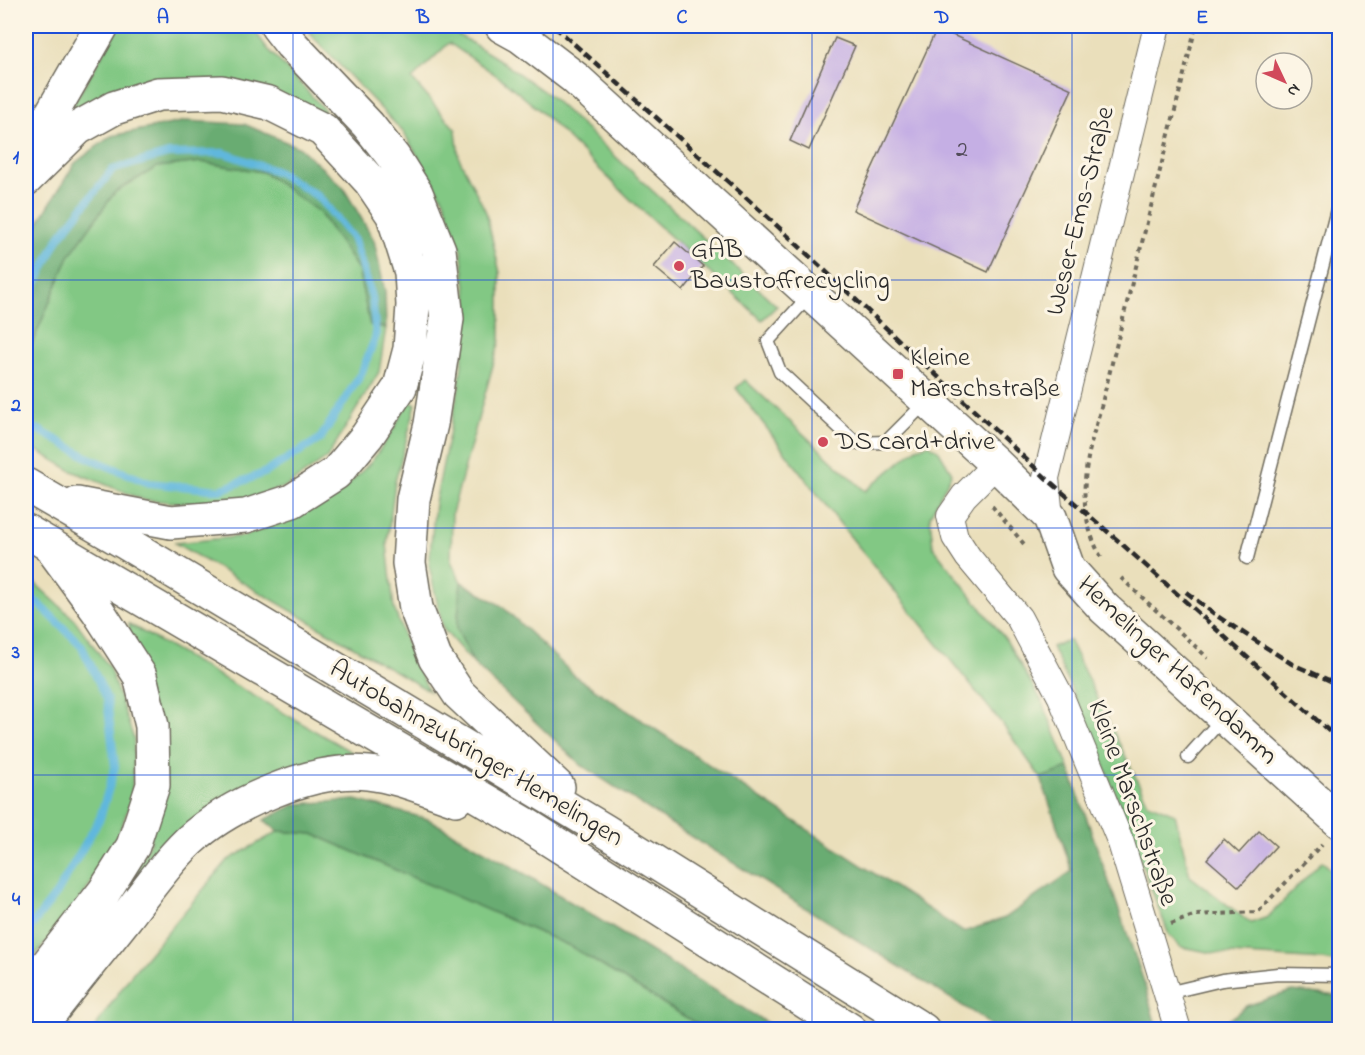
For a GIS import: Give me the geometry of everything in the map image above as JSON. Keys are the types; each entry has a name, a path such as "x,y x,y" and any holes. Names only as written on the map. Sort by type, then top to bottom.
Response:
{"main road":[{"path":"26,158 102,26"},
{"path":"277,26 291,44 368,125 394,158 416,193 439,250 447,318 431,424 413,499 409,563 416,608 435,658 459,694 605,831"},
{"name":"Hemelinger Hafendamm","path":"502,26 520,36 575,78 996,464 1050,517 1068,568 1104,608 1224,717 1331,832"},
{"path":"26,178 78,128 114,108 158,94 222,92 269,103 323,130 370,181 393,215 411,272 413,305 410,349 400,387 367,435 336,472 292,501 246,516 171,522 37,491"},
{"name":"Autobahnzubringer Hemelingen","path":"37,491 605,831 923,1029"},
{"path":"26,992 104,892 133,846 153,785 152,726 140,676 98,611 38,538"},
{"name":"Autobahnzubringer Hemelingen","path":"38,538 522,822 850,1029"},
{"path":"38,1029 143,894 189,841 228,814 283,786 323,775 368,773 414,785 522,822"}],"street":[{"name":"Weser-Ems-Straße","path":"1050,517 1046,478 1157,26"},
{"name":"Kleine Marschstraße","path":"996,464 964,496 950,516 955,537 968,557 1019,618 1061,697 1121,843 1178,1029"}],"lane":[{"path":"1247,558 1340,198"},
{"path":"810,294 768,341 780,372 856,443 886,442 927,400"},
{"path":"1188,757 1224,717"},
{"path":"1167,993 1222,981 1278,974 1340,975"}],"path":[{"path":"1107,563 1094,543 1085,506 1084,476 1088,451 1196,26"},
{"path":"1163,927 1196,915 1258,912 1331,832"}],"green space":[{"path":"119,26 251,26 267,48 325,110 321,117 274,93 67,115"},
{"path":"305,26 444,26 498,59 550,96 777,306 762,320 632,201 539,110 503,80 449,43 412,79 456,130 459,158 486,212 500,273 500,340 452,513 451,561 461,582 457,629 474,664 443,629 429,565 435,503 459,386 469,309 461,250 444,200 404,133"},
{"path":"186,121 244,124 300,148 343,187 374,240 385,292 386,328 370,325 358,269 319,212 263,172 201,162 157,167 115,192 69,256 26,358 26,243 75,163 111,136"},
{"path":"201,162 263,172 319,212 358,269 370,325 386,328 379,372 327,458 287,486 227,506 144,500 72,471 26,444 26,358 69,256 115,192 157,167"},
{"path":"745,380 865,491 917,448 929,444 939,451 952,473 930,516 933,547 1006,640 1043,703 1069,768 1041,778 1003,725 841,525 736,388"},
{"path":"408,401 416,404 395,482 387,544 394,608 411,656 429,691 175,543 245,536 294,517 337,496 372,461 395,427"},
{"path":"26,575 74,619 109,667 134,739 132,798 117,839 85,893 26,967"},
{"path":"461,582 502,606 576,677 963,932 1005,918 1072,871 1041,778 1069,768 1143,979 1157,1029 994,1029 979,1016 682,831 581,765 474,664 457,629"},
{"path":"129,624 369,762 315,767 132,889 133,877 151,840"},
{"path":"1069,640 1148,803 1175,814 1190,876 1251,923 1268,917 1322,861 1339,877 1339,963 1214,953 1181,947 1169,935 1093,736 1052,647"},
{"path":"356,800 428,819 525,874 777,1029 705,1029 570,946 313,834 279,831 264,820 296,804"},
{"path":"279,831 313,834 570,946 705,1029 93,1030 131,975 228,860"},
{"path":"1292,991 1339,996 1339,1029 1218,1029 1246,1006"}],"building":[{"path":"937,28 1072,89 988,272 853,210"},
{"path":"835,38 855,46 809,150 790,141"},
{"name":"GAB Baustoffrecycling","path":"675,242 703,266 683,291 654,267"},
{"path":"1259,831 1276,846 1239,887 1207,859 1224,839 1239,853"}],"waterway":[{"path":"26,304 58,239 112,170 168,154 224,153 278,172 319,197 354,240 372,297 376,336 361,374 320,439 264,473 220,490 149,483 89,458 37,429"},
{"path":"26,595 39,604 81,645 107,699 115,767 100,818 57,893 26,933"}],"railway":[{"path":"554,26 772,221 1046,478 1340,741"},
{"path":"1186,592 1217,616 1292,664 1340,685"}],"place":[{"name":"GAB Baustoffrecycling","path":"679,266"},
{"name":"Kleine Marschstraße","path":"898,374"},
{"name":"DS card+drive","path":"823,442"}]}
